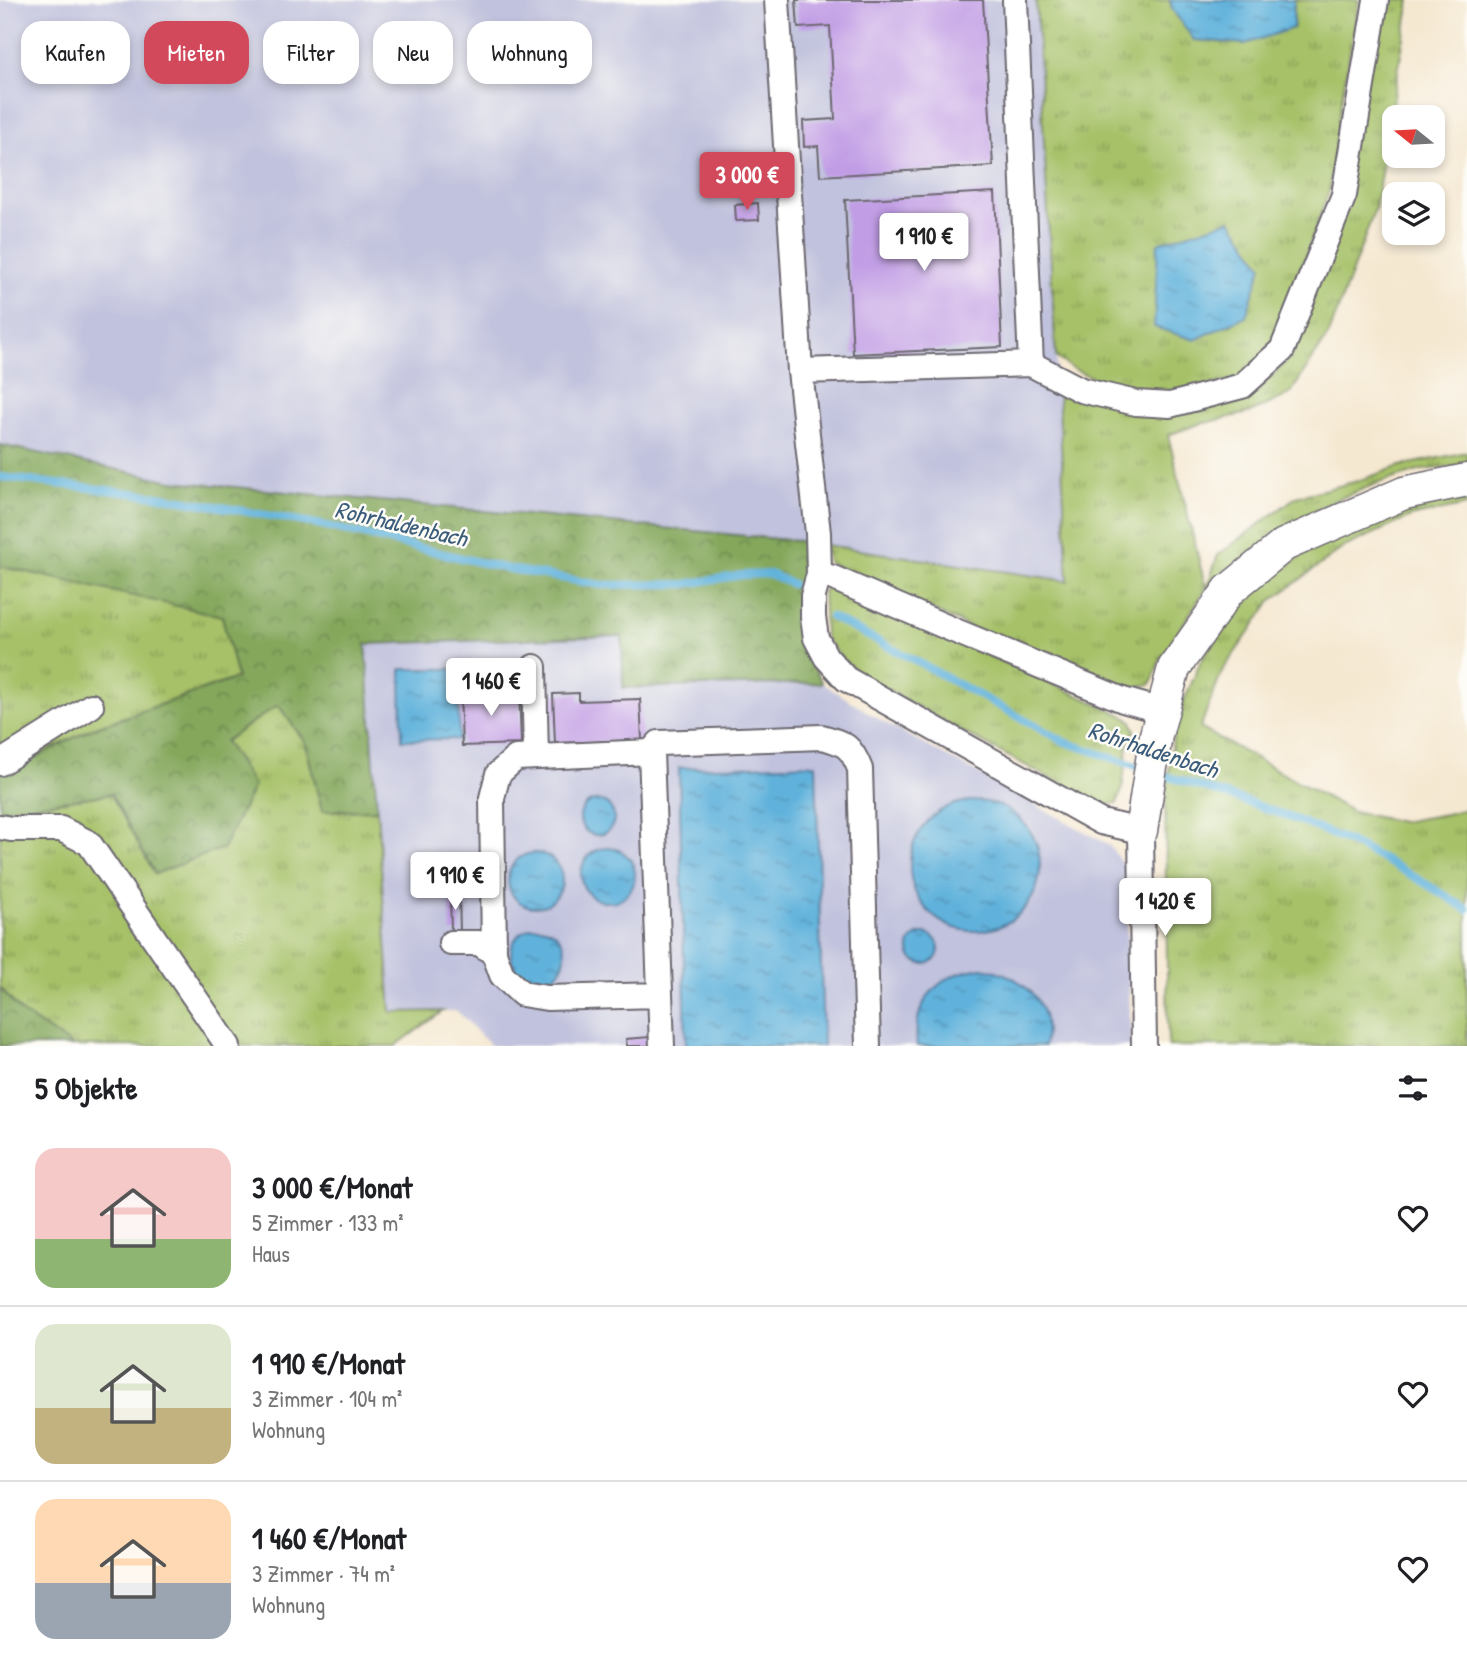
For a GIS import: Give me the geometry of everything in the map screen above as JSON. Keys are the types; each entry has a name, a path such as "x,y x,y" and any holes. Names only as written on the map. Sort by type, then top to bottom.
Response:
{"main road":[{"path":"1143,818 1159,723 1174,668 1229,590 1284,545 1404,493 1467,481"}],"street":[{"path":"777,0 800,371 818,533 819,574 813,596 816,638 826,657 846,679 1101,822 1143,818 1143,1046"},
{"path":"1015,0 1031,364"},
{"path":"800,371 1031,364 1082,390 1136,403 1170,405 1242,386 1282,350 1343,195 1376,0"},
{"path":"819,574 1123,700 1159,723"},
{"path":"534,667 536,757"},
{"path":"0,763 91,706"},
{"path":"662,1046 651,752 659,743 822,737 842,743 853,753 860,769 867,1046"},
{"path":"651,752 516,758 498,774 492,798 494,953 502,975 522,993 547,998 659,995"},
{"path":"0,827 61,829 89,842 228,1046"},
{"path":"451,943 479,943 494,953"}],"shaded area":[{"path":"0,0 1036,0 1069,582 809,542 172,481 0,445"},
{"path":"622,636 624,688 822,683 880,720 1109,845 1125,867 1131,1046 491,1046 457,1011 391,1012 365,644"}],"green space":[{"path":"1036,0 1170,0 1172,9 1293,28 1294,0 1359,0 1329,191 1275,342 1237,379 1172,393 1142,391 1107,384 1071,368 1056,357"},
{"path":"1387,0 1410,0 1392,105 1382,105 1382,167 1375,209 1329,334 1290,394 1252,412 1196,425 1168,435 1206,589 1218,555 1296,497 1358,481 1400,466 1467,452 1467,465 1422,470 1378,483 1331,502 1283,528 1205,590 1160,660 1151,684 1130,688 967,626 828,562 825,545 1068,581 1058,385 1218,403 1258,391 1294,353"},
{"path":"0,445 172,481 809,542 806,573 797,600 800,638 822,683 623,688 622,636 366,644 377,810 322,811 305,742 278,705 225,741 254,786 223,848 155,874 111,794 0,810 0,775 93,728 237,678 222,616 0,566"},
{"path":"1467,493 1467,505 1410,517 1344,547 1271,601 1222,671 1200,728 1353,812 1401,822 1467,809 1467,1046 1168,1046 1165,801 1175,722 1203,656 1260,587 1329,535 1381,514"},
{"path":"0,566 222,615 237,678 93,728 0,775"},
{"path":"831,586 1132,721 1135,732 1129,738 1122,790 1117,803 1102,806 859,673 842,659 825,637 823,591"},
{"path":"278,704 305,742 322,811 377,810 391,1012 443,1011 395,1046 73,1046 22,1013 0,988 0,810 111,794 155,874 225,741"},
{"path":"0,988 22,1013 73,1046 0,1046"}],"water":[{"path":"1170,0 1294,0 1293,28 1245,44 1194,40 1172,9"},
{"path":"1231,220 1262,266 1246,316 1195,340 1154,327 1158,243"},
{"path":"401,669 458,669 459,739 402,740"},
{"path":"816,764 823,1046 686,1046 679,768"},
{"path":"597,801 609,806 614,818 609,830 597,835 585,830 580,818 585,806"},
{"path":"975,801 1000,806 1021,820 1035,841 1040,866 1035,891 1021,912 1000,926 975,931 950,926 929,912 915,891 910,866 915,841 929,820 950,806"},
{"path":"608,848 627,856 635,875 627,894 608,902 589,894 581,875 589,856"},
{"path":"535,853 554,861 562,880 554,899 535,907 516,899 508,880 516,861"},
{"path":"538,927 557,935 565,954 557,973 538,981 519,973 511,954 519,935"},
{"path":"924,934 930,935 938,943 938,955 930,963 924,964 918,963 910,955 909,949 910,943 918,935"},
{"path":"982,968 1010,977 1032,993 1044,1017 1044,1046 917,1046 919,1016 932,992 953,976"}],"building":[{"path":"796,0 983,0 993,166 820,176 818,146 804,147 803,121 835,119 830,26 798,28"},
{"path":"995,192 1002,347 853,354 845,200"},
{"path":"758,203 759,220 736,221 735,205"},
{"path":"519,689 521,744 462,746 460,692"},
{"path":"579,693 579,701 640,699 642,740 555,743 553,694"},
{"path":"450,892 459,892 460,932 451,932"},
{"path":"650,1037 650,1046 627,1046 626,1039"}],"waterway":[{"name":"Rohrhaldenbach","path":"0,477 164,497 322,525 504,568 601,585 685,584 743,575 770,574 792,584"},
{"name":"Rohrhaldenbach","path":"831,617 1065,742 1145,769"},
{"name":"Rohrhaldenbach","path":"1157,773 1318,828 1389,863 1467,909"}]}
